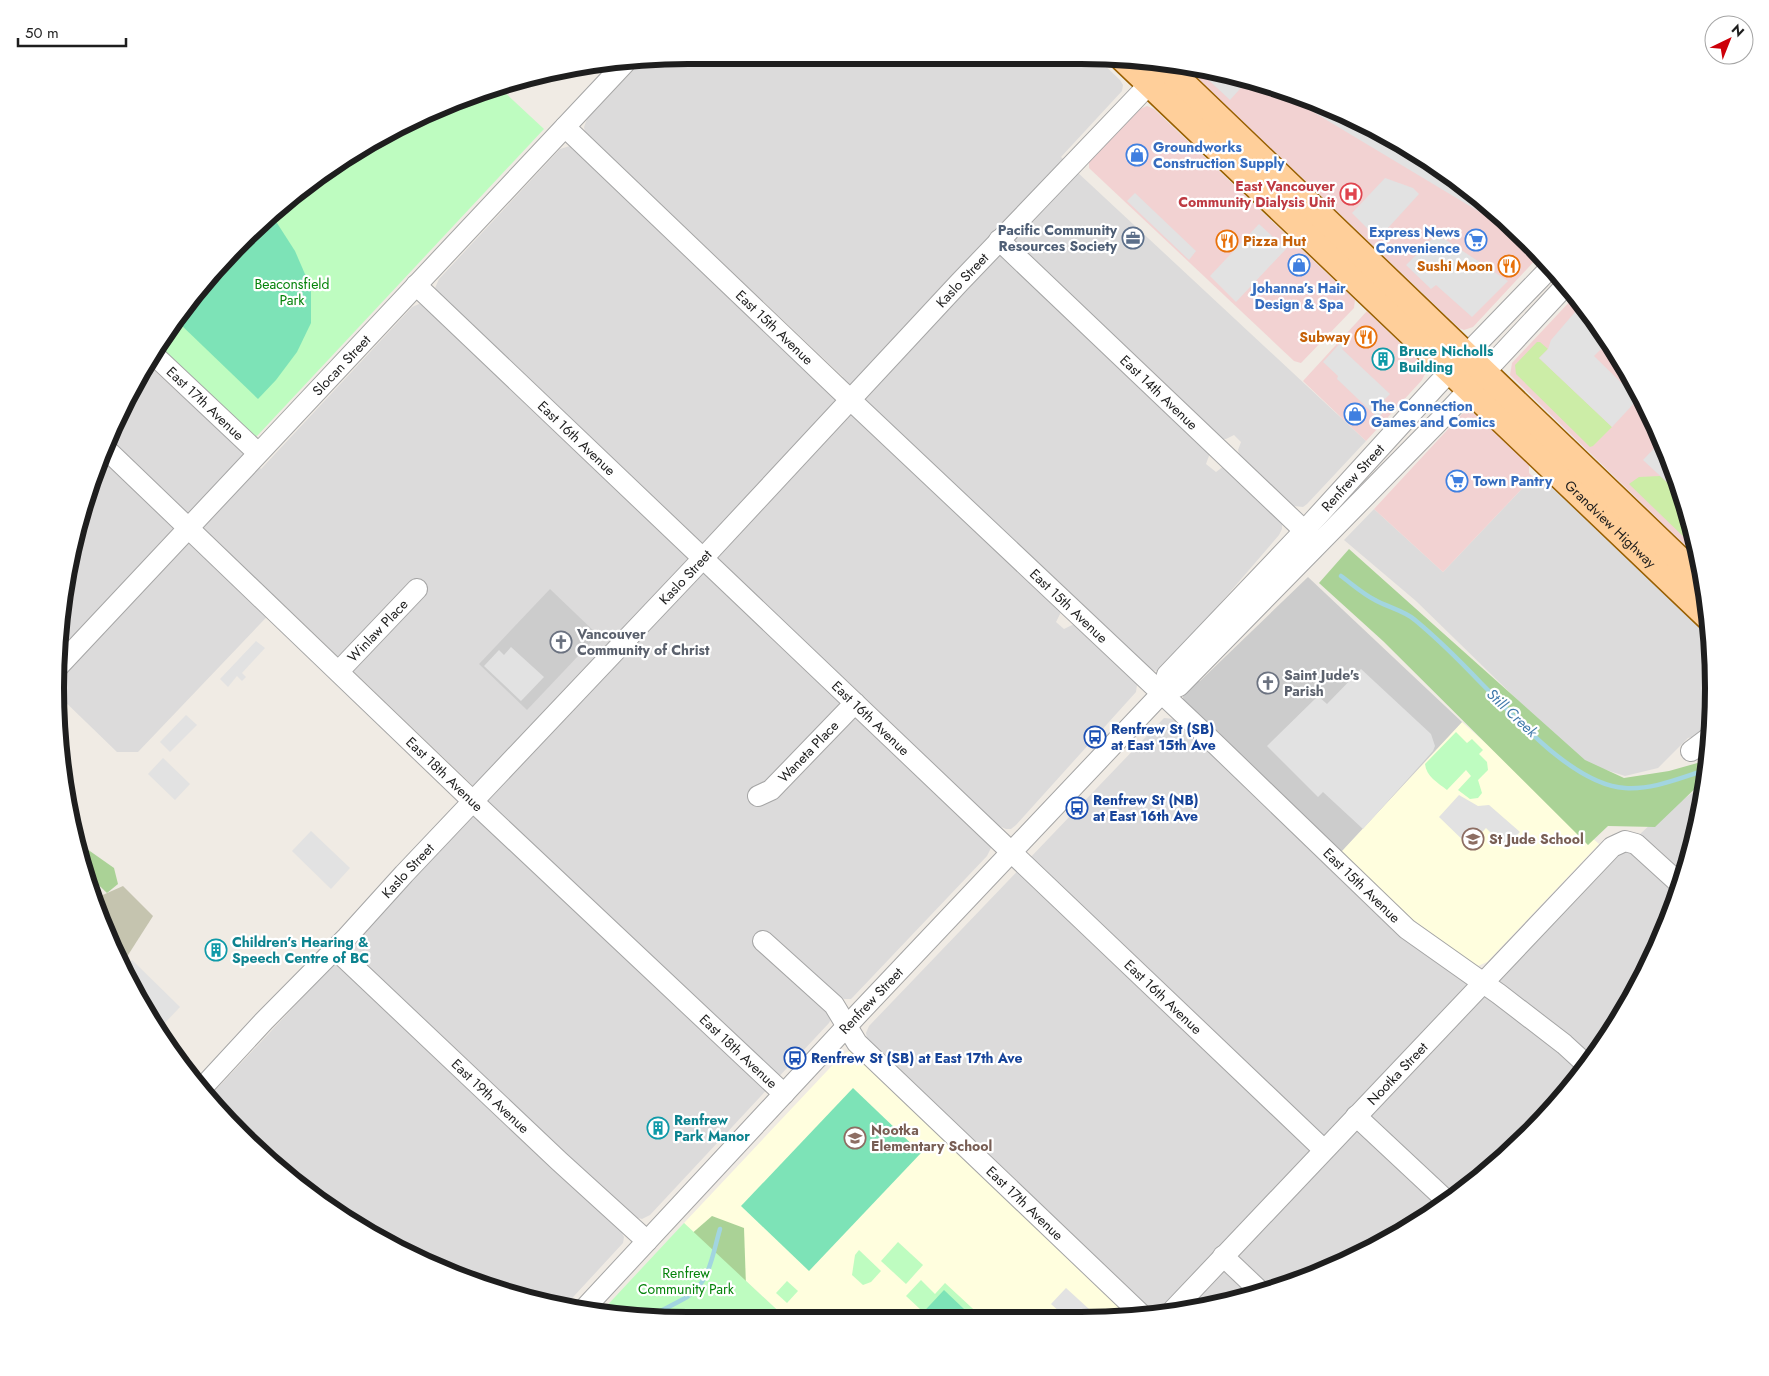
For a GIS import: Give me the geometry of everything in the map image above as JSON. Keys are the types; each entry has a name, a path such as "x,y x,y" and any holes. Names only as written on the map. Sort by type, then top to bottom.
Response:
{"main road":[{"name":"Grandview Highway","path":"1161,70 1477,381 1694,574"},
{"name":"Grandview Highway","path":"1477,381 1700,609"}],"street":[{"name":"Slocan Street","path":"65,660 621,68"},
{"name":"Kaslo Street","path":"207,1085 264,1021 335,949 999,240 1161,70"},
{"name":"East 15th Avenue","path":"566,127 850,400 1407,929 1483,983 1564,1044 1582,1060"},
{"name":"East 14th Avenue","path":"999,240 1318,544"},
{"name":"Renfrew Street","path":"1161,694 1167,675 1304,531 1458,363 1546,272"},
{"name":"East 16th Avenue","path":"416,285 1324,1150"},
{"name":"Renfrew Street","path":"588,1304 1161,694 1179,686 1477,381 1561,289"},
{"name":"East 17th Avenue","path":"158,359 258,454"},
{"name":"East 18th Avenue","path":"110,453 784,1094"},
{"name":"Winlaw Place","path":"339,671 416,589"},
{"name":"Waneta Place","path":"758,796 771,790 855,703"},
{"path":"1691,751 1703,743"},
{"name":"Nootka Street","path":"1178,1304 1607,851 1625,841 1636,844 1675,879"},
{"name":"East 17th Avenue","path":"763,941 831,1002 857,1043 1136,1310"},
{"name":"East 19th Avenue","path":"335,949 647,1241"},
{"path":"1356,1116 1442,1197"},
{"path":"1223,1256 1256,1287"}],"shaded area":[{"path":"688,64 1104,65 1120,80 1123,85 1122,91 1061,157 1366,441 1307,504 1303,507 1294,506 1239,454 1238,450 1241,442 1234,435 1223,439 1023,249 1210,453 1206,464 1216,472 1224,466 1282,522 1282,529 1279,535 1162,671 1156,671 1151,670 874,408 861,419 1061,612 1056,622 1064,629 1074,624 1135,681 1137,685 1136,692 1016,825 1011,829 999,826 988,839 991,848 987,856 853,997 851,999 844,999 836,993 823,1006 831,1019 829,1023 650,1215 642,1219 635,1217 573,1160 562,1173 620,1229 624,1237 623,1243 570,1301 526,1291 449,1265 376,1229 341,1207 276,1157 213,1093 488,800 281,602 138,752 117,752 64,701 64,688 65,647 69,607 85,526 111,449 128,412 152,368 261,469 412,307 419,304 424,305 694,536 435,288 439,279 560,149 570,146 831,391 843,377 585,132 584,127 587,119 637,66"},
{"path":"1193,74 1243,85 1282,97 1320,111 1357,128 1393,147 1428,169 1493,219 1535,260 1473,327 1464,330 1459,328"},
{"path":"1205,76 1243,85 1230,100"},
{"path":"1298,103 1361,130 1443,180 1496,222"},
{"path":"1147,106 1154,109 1355,300 1354,308 1301,363 1294,361 1089,168 1089,162 1140,109"},
{"path":"1385,178 1413,188 1419,194 1378,239 1352,213"},
{"path":"1135,193 1196,251 1189,260 1127,201"},
{"path":"1259,224 1286,249 1236,302 1210,276"},
{"path":"1437,234 1508,281 1472,317 1436,285 1431,289 1406,265"},
{"path":"1570,301 1600,341 1622,376 1641,412 1658,449 1672,487 1689,550 1510,375 1512,363"},
{"path":"1577,310 1603,347 1594,356 1630,391 1636,402 1612,427 1539,358 1548,349 1551,340"},
{"path":"1367,311 1422,364 1425,374 1422,380 1366,441 1303,381"},
{"path":"1343,340 1347,344 1342,349 1390,394 1384,400 1390,405 1378,418 1337,379 1338,376 1323,362"},
{"path":"1471,412 1477,415 1529,465 1529,473 1533,477 1443,572 1374,509 1462,414"},
{"path":"1657,446 1672,487 1643,460"},
{"path":"1533,477 1537,480 1543,478 1702,629 1705,688 1704,732 1701,735 1688,738 1658,768 1625,776 1581,762 1416,601 1344,540 1374,509 1443,572"},
{"path":"1308,577 1462,722 1341,852 1185,703 1183,698 1183,694 1193,683 1200,681"},
{"path":"550,589 598,635 527,710 479,664"},
{"path":"256,641 265,648 242,673 246,677 242,681 237,676 228,687 220,679"},
{"path":"511,647 544,677 521,701 484,666 499,650 504,655"},
{"path":"1361,669 1431,734 1435,746 1433,751 1363,829 1323,792 1318,797 1267,746 1318,696 1327,704"},
{"path":"186,715 197,725 170,752 160,742"},
{"path":"1164,718 1176,719 1484,996 1615,855 1629,849 1672,888 1658,927 1641,964 1622,1000 1600,1035 1550,1100 1493,1157 1428,1207 1393,1229 1357,1248 1320,1265 1282,1279 1243,1291 1203,1300 1150,1308 867,1039 866,1033 869,1026"},
{"name":"St Jude School","path":"1462,722 1599,844 1487,962 1478,966 1408,916 1341,852"},
{"path":"163,758 190,784 175,800 148,774"},
{"path":"1696,790 1678,869 1657,848 1638,836"},
{"path":"1459,795 1478,806 1489,805 1520,832 1505,847 1486,828 1469,846 1439,817"},
{"path":"311,831 350,868 331,889 292,851"},
{"path":"123,886 153,916 126,959 111,927 100,896"},
{"path":"132,960 180,1007 163,1025 147,1000 128,964"},
{"name":"Nootka Elementary School","path":"850,1051 854,1052 1128,1310 779,1312 684,1223 843,1054"},
{"path":"1066,1288 1092,1312 1060,1312 1051,1304"}],"green space":[{"name":"Beaconsfield Park","path":"504,92 544,129 257,436 252,435 162,352 193,308 219,276 276,219 341,169 376,147 412,128 449,111"},
{"path":"274,220 295,251 311,288 311,323 297,352 276,380 258,399 181,325 219,276"},
{"path":"1537,342 1540,342 1548,349 1539,358 1612,427 1593,446 1590,447 1516,374 1515,365"},
{"path":"1660,476 1672,487 1687,540 1629,484 1639,477"},
{"path":"1349,549 1585,760 1624,778 1669,771 1701,762 1697,787 1655,827 1608,826 1588,845 1383,641 1319,583"},
{"path":"1456,732 1467,743 1472,739 1483,750 1479,754 1487,762 1488,770 1478,780 1482,793 1478,798 1470,799 1458,790 1471,776 1466,770 1447,790 1433,779 1426,768 1425,764"},
{"path":"87,849 114,868 118,884 107,893 95,881 85,850"},
{"path":"853,1088 921,1153 809,1271 741,1206"},
{"name":"Renfrew Community Park","path":"712,1216 744,1228 746,1286 743,1312 647,1311 622,1309 689,1236"},
{"name":"Renfrew Community Park","path":"684,1223 779,1312 647,1311 606,1307"},
{"path":"898,1242 923,1265 906,1284 881,1261"},
{"path":"859,1250 881,1271 871,1282 863,1285 852,1275 855,1255"},
{"path":"921,1280 935,1294 945,1283 976,1312 917,1312 920,1309 906,1296"},
{"path":"787,1281 798,1291 787,1303 776,1293"},
{"path":"944,1290 964,1309 961,1312 923,1312"}],"waterway":[{"name":"Still Creek","path":"1341,576 1371,598 1415,620 1449,650 1528,731 1566,763 1586,775 1606,784 1635,788 1666,783 1699,772"},
{"name":"Still Creek","path":"660,1311 687,1297 701,1284 713,1257 720,1229"}],"place":[{"name":"Groundworks Construction Supply","path":"1137,155"},
{"name":"East Vancouver Community Dialysis Unit","path":"1351,194"},
{"name":"Pacific Community Resources Society","path":"1133,238"},
{"name":"Express News Convenience","path":"1476,240"},
{"name":"Pizza Hut","path":"1227,241"},
{"name":"Johanna’s Hair Design & Spa","path":"1299,265"},
{"name":"Sushi Moon","path":"1509,266"},
{"name":"Subway","path":"1366,337"},
{"name":"Bruce Nicholls Building","path":"1383,359"},
{"name":"The Connection Games and Comics","path":"1355,414"},
{"name":"Town Pantry","path":"1457,481"},
{"name":"Vancouver Community of Christ","path":"561,642"},
{"name":"Saint Jude's Parish","path":"1268,683"},
{"name":"Renfrew St (SB) at East 15th Ave","path":"1095,737"},
{"name":"Renfrew St (NB) at East 16th Ave","path":"1077,808"},
{"name":"St Jude School","path":"1473,839"},
{"name":"Children’s Hearing & Speech Centre of BC","path":"216,950"},
{"name":"Renfrew St (SB) at East 17th Ave","path":"795,1058"},
{"name":"Renfrew Park Manor","path":"658,1128"},
{"name":"Nootka Elementary School","path":"855,1138"}]}
